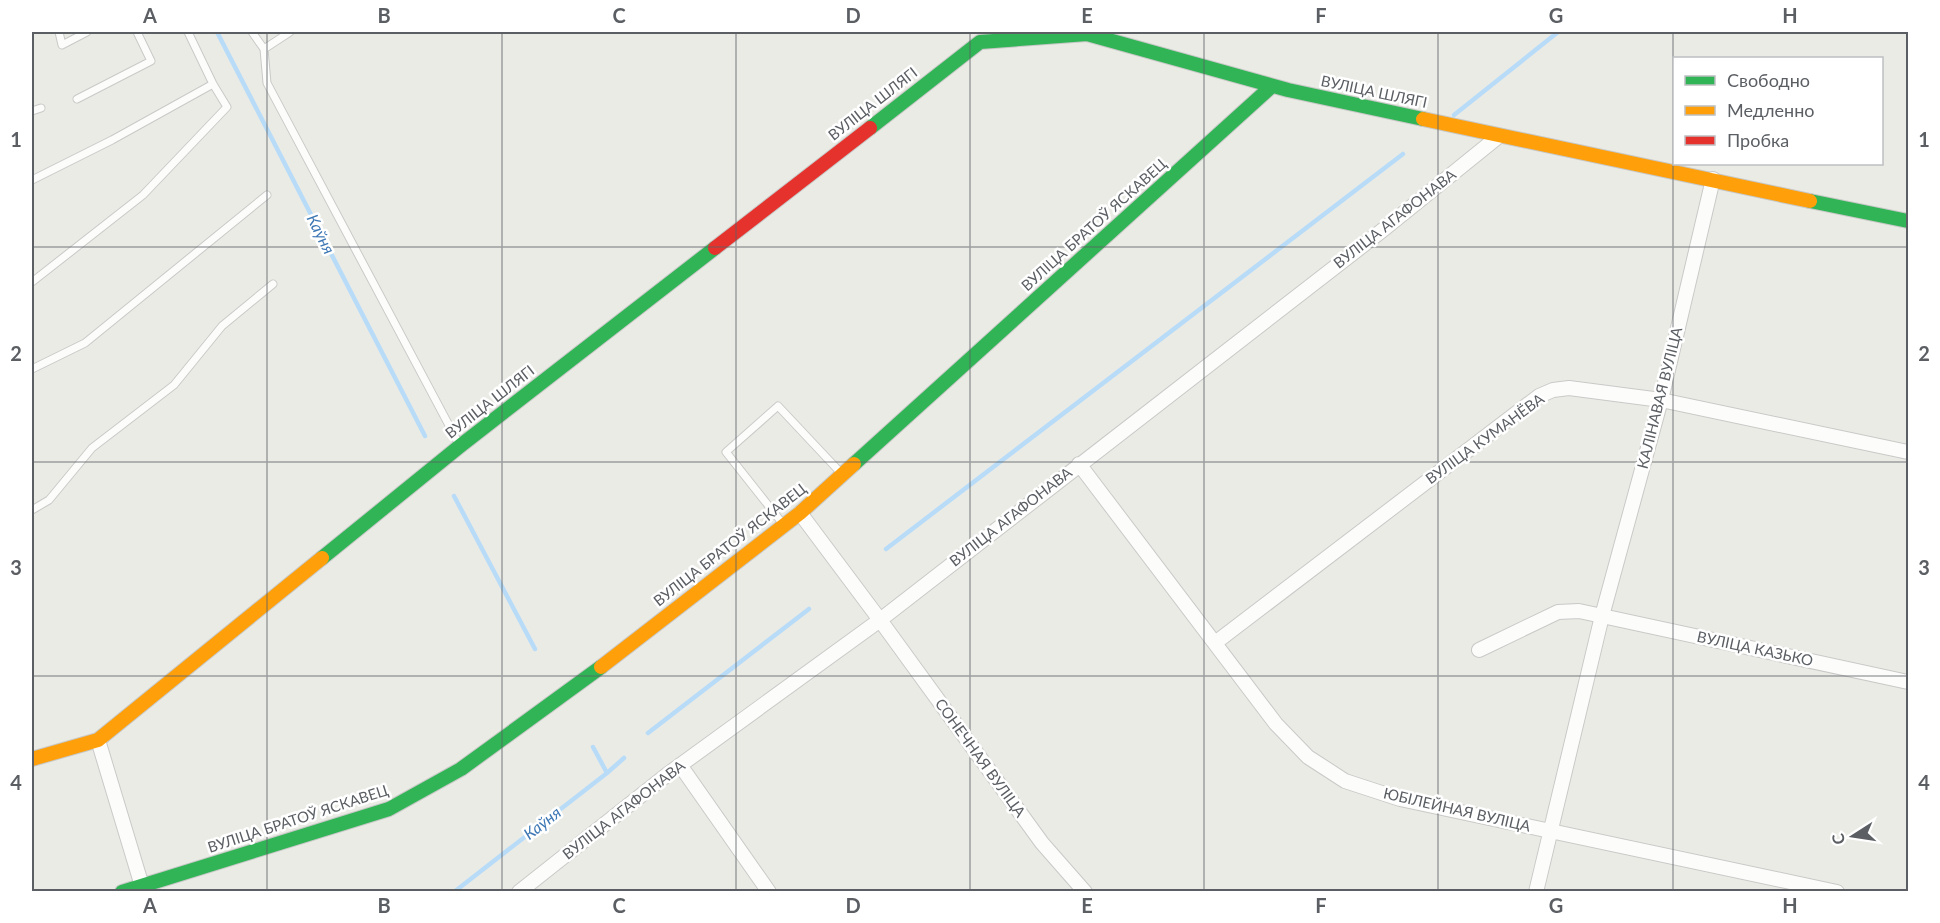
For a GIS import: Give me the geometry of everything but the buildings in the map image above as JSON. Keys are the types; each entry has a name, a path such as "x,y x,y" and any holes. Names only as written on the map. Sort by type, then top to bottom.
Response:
{"street":[{"name":"ВУЛІЦА ШЛЯГІ","path":"32,759 98,740 460,446 980,42 1086,33 1272,86 1908,221"},
{"name":"ВУЛІЦА БРАТОЎ ЯСКАВЕЦ","path":"122,891 144,889 389,809 461,769 579,684 800,513 1272,86"},
{"name":"ВУЛІЦА АГАФОНАВА","path":"519,891 680,765 880,620 1384,229 1499,136"},
{"name":"КАЛІНАВАЯ ВУЛІЦА","path":"1536,891 1602,616 1661,400 1713,179"},
{"name":"ВУЛІЦА КУМАНЁВА","path":"1215,643 1539,396 1553,390 1569,388 1661,400 1908,452"},
{"name":"ЮБІЛЕЙНАЯ ВУЛІЦА","path":"1079,464 1276,724 1308,757 1345,781 1400,799 1837,891"},
{"name":"СОНЕЧНАЯ ВУЛІЦА","path":"800,513 1042,843 1085,891"},
{"path":"1479,650 1558,612 1579,611 1602,616"},
{"name":"ВУЛІЦА КАЗЬКО","path":"1602,616 1908,682"},
{"path":"98,740 144,889"},
{"path":"680,765 769,891"}],"lane":[{"path":"58,32 62,45 87,32"},
{"path":"77,99 151,61 137,32"},
{"path":"32,282 143,195 228,107 213,84 188,32"},
{"path":"252,32 264,49 267,83 460,446"},
{"path":"264,49 290,32"},
{"path":"32,180 112,140 213,84"},
{"path":"32,111 41,108"},
{"path":"32,369 85,343 267,195"},
{"path":"32,510 49,500 92,448 174,385 222,326 273,284"},
{"path":"784,526 726,452 778,406 843,475"}],"waterway":[{"name":"Каўня","path":"217,32 425,436"},
{"path":"1454,115 1558,32"},
{"path":"886,549 1403,154"},
{"name":"Каўня","path":"454,496 535,649"},
{"path":"648,733 809,609"},
{"name":"Каўня","path":"454,892 607,773 593,747"},
{"path":"607,773 624,758"}],"traffic: fast":[{"path":"870,128 980,42 1087,34 1288,90 1423,119"},
{"path":"854,464 1272,86"},
{"path":"1810,201 1908,221"},
{"path":"322,558 460,446 715,248"},
{"path":"122,892 389,809 461,769 601,667"}],"traffic: slow":[{"path":"1423,119 1810,201"},
{"path":"601,667 800,513 854,464"},
{"path":"32,759 98,740 322,558"}],"traffic: jam":[{"path":"715,248 870,128"}]}
